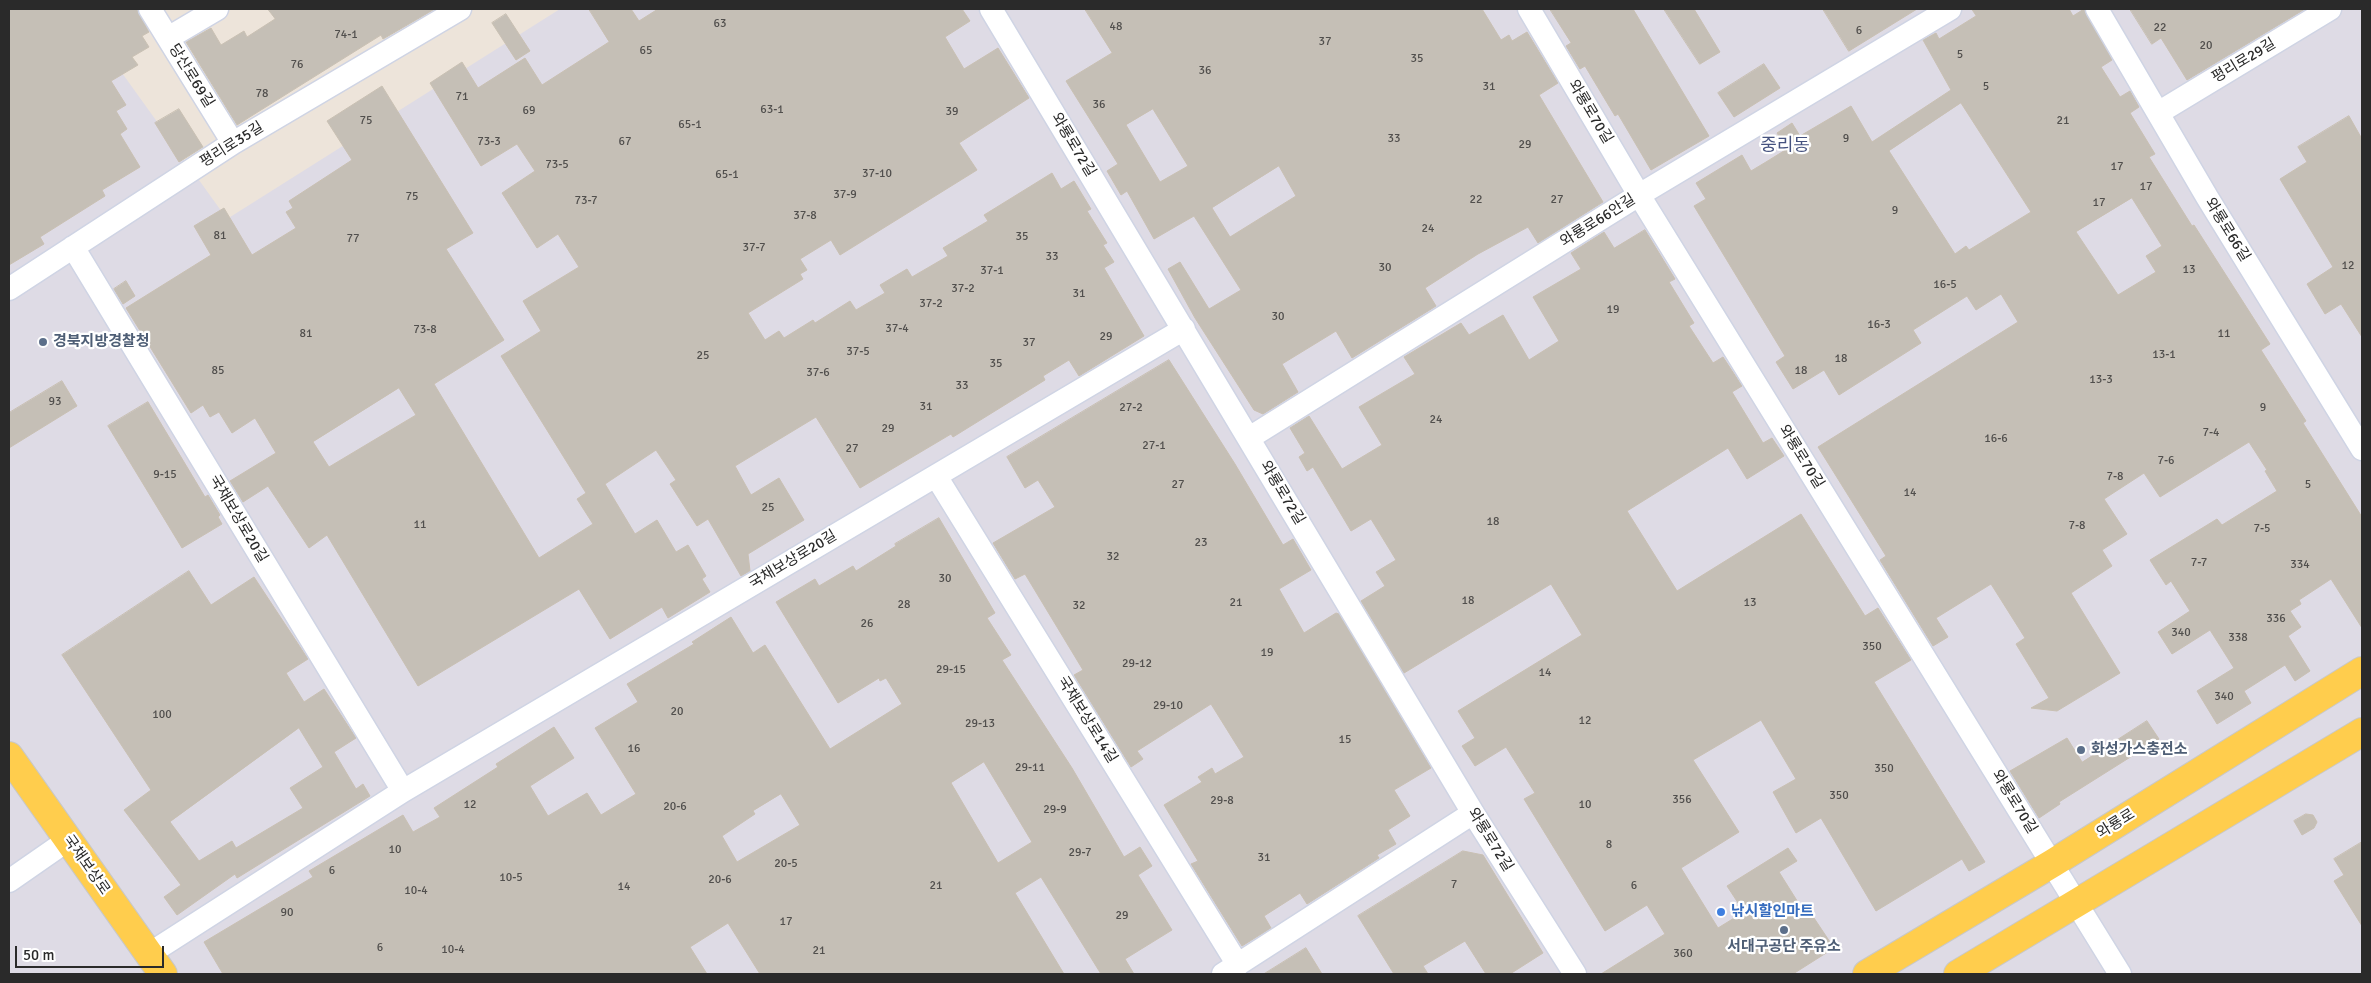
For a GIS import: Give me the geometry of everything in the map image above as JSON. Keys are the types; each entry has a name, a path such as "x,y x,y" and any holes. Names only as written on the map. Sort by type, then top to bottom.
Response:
{"main road":[{"name":"와룡로","path":"1867,974 2053,863 2362,671"},
{"path":"1958,974 2362,732"},
{"name":"국채보상로","path":"9,756 156,964"}],"street":[{"name":"당산로69길","path":"150,9 233,144"},
{"path":"168,38 217,9"},
{"name":"평리로35길","path":"9,289 233,144 460,9"},
{"name":"와룡로72길","path":"991,9 1473,813 1575,974"},
{"name":"와룡로70길","path":"1529,9 1639,195 2078,903 2120,974"},
{"name":"와룡로66안길","path":"1249,438 1639,195 1950,9"},
{"name":"와룡로66길","path":"2097,9 2207,198 2362,449"},
{"name":"평리로29길","path":"2158,113 2330,9"},
{"name":"국채보상로20길","path":"73,248 403,791"},
{"name":"국채보상로20길","path":"156,964 403,791 1184,330"},
{"name":"국채보상로14길","path":"936,476 1230,970 1473,813"},
{"path":"9,881 68,840"}],"shaded area":[{"path":"9,9 76,9 227,219 560,9 2362,9 2362,974 9,974"}],"building":[{"path":"9,9 137,9 149,32 142,36 149,47 132,57 138,65 111,81 126,105 116,111 127,129 120,134 140,167 102,190 105,196 40,237 44,244 9,265"},
{"path":"268,9 435,9 383,39 381,35 237,125 186,42 211,28 221,45 244,31 247,37 275,19"},
{"path":"589,9 631,9 639,21 658,9 962,9 970,21 945,37 964,69 998,48 1029,98 959,143 977,170 840,255 831,240 800,259 807,270 800,274 803,279 748,313 765,340 779,331 784,338 813,320 815,323 850,301 856,310 885,293 880,285 907,269 912,277 948,256 943,248 988,221 984,215 1052,173 1061,189 1074,181 1091,209 1087,211 1107,243 1103,245 1114,262 1104,268 1144,336 1079,376 1069,360 1043,376 1045,380 953,437 951,434 860,488 816,417 735,466 751,495 779,478 804,520 748,554 750,571 741,576 708,519 697,526 670,484 676,480 656,450 605,484 635,534 657,520 676,552 688,545 706,576 702,579 710,592 668,618 662,607 610,639 579,589 418,686 327,535 309,548 268,486 243,502 230,481 276,453 255,418 232,433 219,412 210,417 203,405 191,413 126,308 211,255 194,226 224,208 252,255 296,228 286,212 293,208 289,201 352,160 327,121 382,86 473,233 446,249 504,340 434,384 539,558 593,524 577,499 586,493 501,356 541,331 523,301 579,267 558,234 537,248 502,193 535,171 517,144 481,166 430,83 462,62 478,88 525,58 542,85 609,42","holes":["399,388 416,415 329,467 313,442"]},
{"path":"1085,9 1482,9 1501,40 1509,35 1512,41 1527,32 1558,83 1539,95 1603,202 1538,243 1528,227 1478,254 1425,288 1436,306 1352,358 1336,331 1282,364 1298,392 1263,414 1254,410 1195,318 1168,269 1180,262 1209,309 1241,290 1194,216 1154,239 1127,191 1121,195 1107,171 1118,164 1066,81 1112,53","holes":["1153,109 1188,166 1160,182 1126,125","1279,166 1296,196 1230,237 1212,208"]},
{"path":"1550,9 1633,9 1709,136 1651,170 1618,114 1615,116 1585,66 1580,69 1566,46 1571,43"},
{"path":"1664,9 1694,9 1720,52 1700,64"},
{"path":"1823,9 1917,9 1849,51"},
{"path":"1972,9 2069,9 2073,16 2084,9 2112,60 2101,67 2120,97 2130,91 2139,107 2130,113 2155,154 2149,157 2270,344 2261,350 2306,421 2303,423 2362,517 2362,628 2331,579 2299,600 2301,604 2290,611 2301,627 2288,636 2310,671 2295,681 2285,665 2244,691 2251,703 2217,724 2197,691 2234,668 2210,630 2172,654 2158,632 2190,611 2171,581 2166,585 2150,560 2217,519 2222,525 2277,491 2265,471 2267,470 2249,442 2160,497 2144,473 2104,499 2127,534 2102,550 2112,566 2071,593 2120,673 2057,711 2031,708 2049,698 2016,644 2025,638 1991,584 1936,618 1948,637 1933,646 1880,560 1886,556 1818,447 2018,322 2001,294 1976,310 1967,296 1913,330 1921,343 1839,395 1824,370 1793,389 1776,362 1785,356 1694,206 1706,199 1696,183 1742,155 1751,171 1787,149 1777,133 1792,123 1800,136 1851,106 1872,142 1951,90 1923,40 1936,33 1939,39 1976,16","holes":["1961,103 2031,212 1969,250 1966,246 1955,254 1889,151","2132,198 2162,246 2146,256 2156,272 2118,295 2076,232"]},
{"path":"2130,9 2305,9 2187,80 2161,38 2152,44"},
{"path":"506,14 530,51 516,60 492,23"},
{"path":"1764,64 1780,88 1734,117 1718,93"},
{"path":"179,109 203,147 179,162 155,123"},
{"path":"2349,116 2362,139 2362,337 2341,304 2325,314 2307,284 2333,267 2280,179 2307,162 2298,147"},
{"path":"1645,230 1675,279 1669,282 1694,323 1689,326 1713,363 1723,357 1742,386 1732,392 1763,443 1772,438 1784,456 1747,479 1728,448 1627,511 1677,591 1801,514 1865,616 1878,608 1911,660 1874,682 1985,862 1969,871 1962,859 1876,911 1821,818 1796,833 1773,792 1796,779 1761,720 1693,760 1739,832 1681,868 1718,928 1744,912 1727,886 1788,848 1797,861 1779,872 1806,915 1810,912 1834,948 1793,974 1601,974 1665,934 1647,905 1605,931 1524,799 1535,793 1506,747 1475,766 1462,746 1475,738 1458,711 1582,635 1551,584 1404,673 1361,601 1385,586 1376,572 1396,560 1371,519 1351,531 1313,467 1307,471 1299,457 1305,453 1290,428 1309,416 1342,469 1382,445 1359,407 1415,374 1404,357 1461,323 1469,335 1503,315 1529,360 1559,341 1533,297 1581,269 1571,253 1604,232 1614,248"},
{"path":"126,281 135,296 123,304 114,289"},
{"path":"1169,360 1235,464 1283,545 1293,539 1311,570 1279,589 1304,633 1336,613 1339,614 1431,768 1394,790 1410,816 1388,830 1396,844 1377,855 1379,858 1307,904 1300,893 1264,916 1271,928 1242,946 1191,864 1198,861 1164,805 1202,782 1198,777 1212,768 1215,774 1244,757 1211,704 1137,751 1143,759 1131,767 1074,675 1083,670 1025,574 1015,579 993,543 1055,507 1038,480 1025,488 1007,457"},
{"path":"62,381 77,406 9,448 9,413"},
{"path":"148,402 205,497 208,495 220,515 218,517 222,524 182,548 108,426"},
{"path":"939,518 995,613 987,618 1011,655 1002,660 1072,768 1124,857 1140,847 1152,866 1138,875 1172,930 1125,959 1134,974 1101,974 1041,877 1015,893 1064,974 760,974 728,923 690,947 707,974 223,974 204,942 313,877 309,871 403,815 413,832 440,817 434,808 498,767 496,764 554,727 574,758 530,786 548,816 587,793 601,815 636,794 595,728 638,702 627,684 694,644 692,642 731,617 753,653 765,645 830,749 902,704 886,678 880,681 879,678 838,703 776,602 815,579 819,586 853,566 856,571 896,546 895,544","holes":["984,762 1032,842 998,863 951,783","781,794 800,825 737,862 722,836 755,814 753,811"]},
{"path":"189,571 211,605 254,577 308,659 286,673 304,702 324,689 356,738 334,752 356,789 363,784 370,796 237,878 235,874 177,915 164,897 181,885 124,810 151,790 62,655","holes":["299,728 323,767 290,788 303,808 236,848 232,841 199,861 170,822"]},
{"path":"2147,721 2159,739 2059,802 2060,804 2039,818 2010,771 2067,738 2082,762"},
{"path":"2306,814 2313,815 2317,822 2314,828 2302,835 2294,821"},
{"path":"2362,842 2362,926 2334,881 2344,875 2334,859"},
{"path":"1463,851 1483,855 1543,953 1510,974 1486,974 1465,941 1423,966 1428,974 1394,974 1358,916"},
{"path":"1306,948 1322,974 1264,974"}],"place":[{"name":"경북지방경찰청","path":"43,342"},
{"name":"화성가스충전소","path":"2081,750"},
{"name":"낚시할인마트","path":"1721,912"},
{"name":"서대구공단 주유소","path":"1784,930"}],"district":[{"name":"중리동","path":"1785,146"}]}
